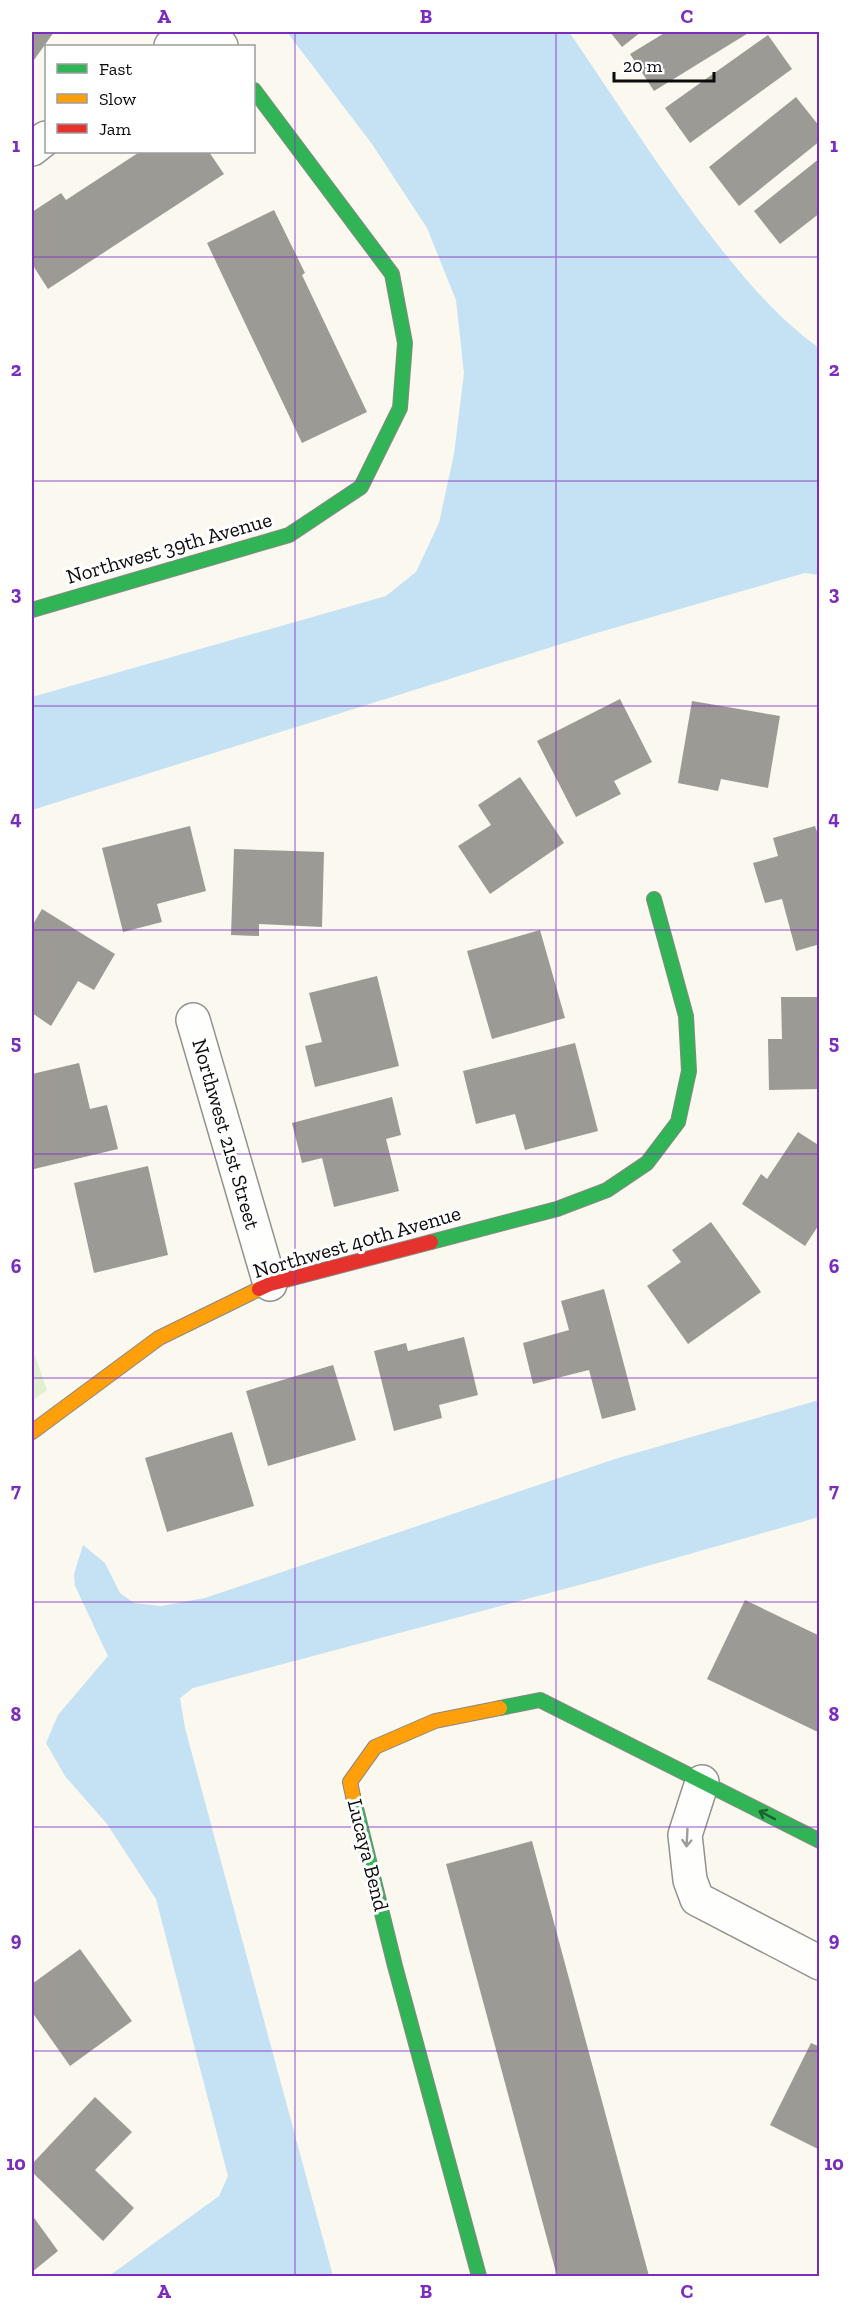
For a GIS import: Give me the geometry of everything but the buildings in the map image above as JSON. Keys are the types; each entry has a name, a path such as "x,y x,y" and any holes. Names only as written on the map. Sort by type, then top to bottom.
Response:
{"street":[{"path":"172,45 192,32"},
{"path":"209,32 220,45"},
{"name":"Northwest 39th Avenue","path":"32,610 289,535 361,487 400,408 405,343 392,274 255,91"},
{"path":"32,148 45,139"},
{"name":"Northwest 40th Avenue","path":"32,1432 159,1338 270,1284 557,1209 607,1190 647,1163 678,1122 689,1071 686,1016 654,899"},
{"name":"Northwest 21st Street","path":"193,1020 270,1284"},
{"name":"Lucaya Bend","path":"479,2277 395,1966 350,1782 375,1747 435,1721 540,1700 819,1841"},
{"path":"702,1782 685,1835 690,1880 697,1899 819,1963"}],"green space":[{"path":"32,1347 47,1390 32,1401"}],"water":[{"path":"287,32 569,32 660,166 718,245 765,300 819,348 819,575 805,573 593,634 32,810 32,697 386,596 416,572 439,523 454,454 464,373 456,300 427,228 372,144"},
{"path":"819,1400 819,1517 598,1580 193,1688 180,1698 185,1728 333,2276 109,2276 219,2196 228,2176 156,1899 107,1824 65,1776 46,1743 58,1715 108,1656 75,1586 74,1574 83,1545 105,1563 120,1593 134,1603 161,1606 205,1598 615,1459"}],"traffic: fast":[{"path":"32,610 289,535 361,487 400,408 405,343 392,274 255,91"},
{"path":"431,1242 557,1209 607,1190 647,1163 678,1122 689,1071 686,1016 654,899"},
{"path":"500,1708 540,1700 820,1841"},
{"path":"353,1796 395,1966 479,2276"}],"traffic: slow":[{"path":"32,1432 159,1338 259,1289"},
{"path":"353,1796 350,1782 375,1747 435,1721 500,1708"}],"traffic: jam":[{"path":"259,1289 270,1284 431,1242"}]}
